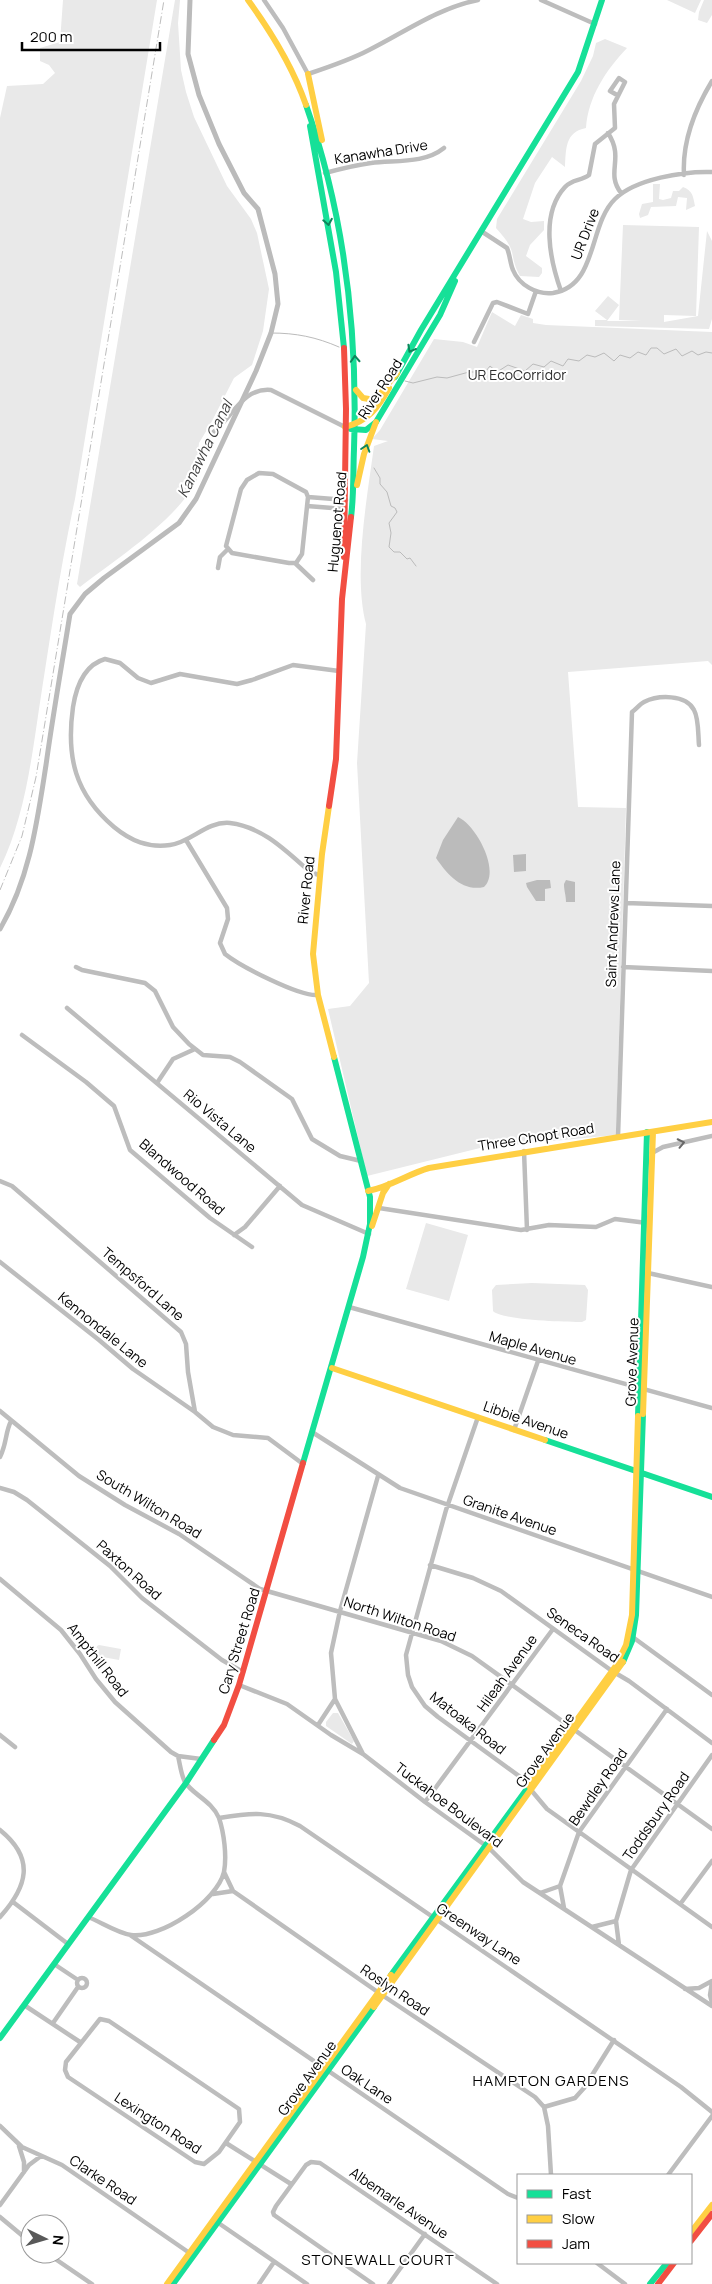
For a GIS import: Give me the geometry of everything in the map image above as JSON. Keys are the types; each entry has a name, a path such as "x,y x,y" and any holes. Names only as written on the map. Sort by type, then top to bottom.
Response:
{"main road":[{"name":"Huguenot Road","path":"248,0 282,49 318,139 340,297 344,360 345,500 343,585"},
{"name":"River Road","path":"355,428 367,420 374,412 421,330 578,72 602,0"},
{"path":"308,74 324,152 323,173"},
{"name":"Huguenot Road","path":"323,173 347,272 354,336 356,390 353,501 343,585"},
{"name":"River Road","path":"345,427 368,429 376,422 448,300 459,269"},
{"path":"421,330 426,332 432,328"},
{"path":"356,390 363,398 375,400 398,373"},
{"path":"352,510 362,459 376,422"},
{"name":"River Road","path":"343,585 336,759 319,875 313,954 318,994 368,1191"},
{"name":"Three Chopt Road","path":"368,1191 389,1184 411,1173 429,1168 524,1151 712,1122"},
{"name":"Grove Avenue","path":"173,2284 192,2254 325,2069 628,1654 634,1638 641,1389 652,1153 650,1132"},
{"name":"Grove Avenue","path":"648,1223 650,1132"},
{"path":"369,1234 383,1193 389,1184"},
{"name":"Cary Street Road","path":"0,2038 186,1784 224,1725 243,1672 369,1234 371,1214 368,1191"},
{"name":"Libbie Avenue","path":"332,1368 712,1497"},
{"name":"Grove Avenue","path":"614,1672 631,1630 636,1570"},
{"path":"692,2231 712,2205"},
{"path":"692,2240 712,2214"},
{"name":"Grove Avenue","path":"167,2284 192,2254"},
{"path":"650,2284 666,2264"},
{"path":"658,2284 673,2264"}],"street":[{"path":"264,0 284,28 308,74 370,50 443,11 478,0"},
{"path":"541,0 594,24"},
{"path":"684,175 685,145 696,111 712,81"},
{"path":"482,231 504,246 508,251 515,276 522,283 536,291 551,293 561,291 554,273 550,249 554,205 566,186 572,181 589,175 593,148 597,142 616,126 614,104 617,95"},
{"path":"608,133 616,149 613,178 621,194"},
{"name":"Kanawha Drive","path":"323,173 371,163 423,158 435,155 444,148"},
{"name":"UR Drive","path":"561,291 573,284 581,274 590,255 600,219 607,208 621,194 643,182 712,172"},
{"path":"474,342 493,303 497,302 528,314 536,291"},
{"path":"211,434 240,403 260,390 271,390 345,427"},
{"path":"294,563 299,560 302,554 308,497 304,490 273,474 259,473 250,478 241,489 226,543 228,550 232,553 294,563 313,580"},
{"path":"308,497 353,501"},
{"path":"307,506 352,510"},
{"path":"218,568 220,556 228,550"},
{"path":"319,875 310,872 275,842 257,831 239,825 223,823 213,825 186,840 165,846 138,843 126,836 103,817 85,796 73,763 71,734 77,691 86,674 96,663 105,659 120,663 134,676 151,683 180,674 237,684 293,665 339,672"},
{"name":"Saint Andrews Lane","path":"618,1136 622,968 632,712 644,702 666,696 687,703 694,708 696,715 699,745"},
{"path":"186,840 226,908 228,919 220,943 225,954 232,960 293,989 307,994 318,994"},
{"path":"626,903 712,906"},
{"path":"76,966 82,970 145,983 154,992 173,1027 195,1049 203,1055 230,1057 240,1062 292,1099 312,1139 340,1156 361,1161"},
{"path":"622,968 712,971"},
{"name":"Rio Vista Lane","path":"67,1008 302,1205 369,1234"},
{"name":"Blandwood Road","path":"22,1035 86,1082 114,1106 130,1150 234,1235 252,1247"},
{"path":"157,1083 173,1059 195,1049"},
{"path":"652,1153 662,1147 712,1136"},
{"path":"524,1151 527,1230"},
{"name":"Tempsford Lane","path":"0,1181 12,1186 181,1332 186,1344 188,1372 195,1412"},
{"path":"234,1235 245,1227 280,1186"},
{"path":"379,1208 527,1230 548,1225 596,1227 615,1219 648,1223"},
{"name":"Kennondale Lane","path":"0,1262 99,1340 133,1370 195,1412"},
{"path":"646,1273 712,1288"},
{"name":"Maple Avenue","path":"349,1307 712,1408"},
{"path":"514,1430 538,1361"},
{"name":"South Wilton Road","path":"0,1412 79,1476 111,1497 179,1534 266,1592"},
{"path":"195,1412 213,1427 233,1435 268,1438 303,1464"},
{"name":"Matoaka Road","path":"478,1417 448,1506 412,1632 406,1664 412,1687 425,1706 530,1787 546,1808 712,1927"},
{"path":"0,1458 7,1442 8,1427 11,1421"},
{"name":"Granite Avenue","path":"312,1432 378,1476 400,1488 712,1596"},
{"path":"363,1754 335,1699 332,1653 340,1611 378,1476"},
{"name":"Paxton Road","path":"0,1488 14,1492 27,1500 110,1566 142,1598 222,1660 243,1672"},
{"name":"Seneca Road","path":"430,1565 489,1585 667,1709 712,1743"},
{"name":"Ampthill Road","path":"0,1579 61,1630 115,1702 178,1756"},
{"name":"North Wilton Road","path":"266,1592 340,1611 455,1646 712,1830"},
{"name":"Hileah Avenue","path":"425,1802 553,1629"},
{"path":"634,1638 712,1695"},
{"name":"Tuckahoe Boulevard","path":"239,1685 278,1699 363,1754 425,1802 487,1846 523,1882 712,2005"},
{"path":"318,1725 335,1699"},
{"name":"Bewdley Road","path":"564,1908 560,1886 579,1832 667,1709"},
{"path":"0,1735 15,1747"},
{"name":"Toddsbury Road","path":"619,1945 616,1920 631,1870 712,1755"},
{"path":"130,1935 145,1934 176,1922 213,1894 224,1872 223,1836 219,1818 202,1797 186,1784 178,1756 201,1759"},
{"name":"Greenway Lane","path":"219,1818 254,1813 270,1814 289,1820 614,2040 682,2087 712,2112"},
{"path":"0,1830 17,1848 23,1861 24,1880 13,1902 0,1917"},
{"path":"682,1904 712,1862"},
{"name":"Roslyn Road","path":"224,1872 233,1891 380,1994 535,2097 544,2107"},
{"path":"540,1893 560,1886"},
{"path":"213,1894 233,1891"},
{"path":"13,1902 68,1944"},
{"name":"Oak Lane","path":"88,1917 130,1935 508,2194 517,2198"},
{"path":"592,1927 616,1920"},
{"path":"54,1964 78,1980 84,1979 87,1984 84,1988 78,1987"},
{"path":"53,2024 78,1987 78,1980"},
{"path":"685,1989 699,1988 712,1982"},
{"path":"712,1982 710,1995 712,2005"},
{"path":"24,2005 80,2042 97,2021 104,2019 238,2108 240,2122 226,2143 291,2184 274,2209 276,2218 374,2284"},
{"path":"552,2174 548,2126 544,2107 575,2098 584,2088 614,2040"},
{"name":"Lexington Road","path":"80,2042 65,2065 68,2077 195,2162 200,2164 208,2162 226,2143"},
{"path":"669,2174 712,2116"},
{"name":"Clarke Road","path":"0,2126 18,2145 62,2165 192,2254"},
{"path":"18,2145 24,2162 24,2172"},
{"path":"0,2205 32,2162 41,2156"},
{"name":"Albemarle Avenue","path":"291,2184 306,2165 311,2162 320,2163 497,2284"},
{"path":"0,2217 20,2234"},
{"path":"216,2221 307,2284"},
{"path":"389,2284 425,2234"},
{"path":"259,2284 274,2262"},
{"path":"63,2264 92,2284"},
{"path":"598,2264 626,2284"}],"green space":[{"path":"63,0 157,0 26,790 15,830 0,868 0,118 7,86 43,84 55,73 49,65 40,61 40,48 60,42"},
{"path":"175,0 180,0 178,23 181,70 194,117 227,186 251,219 257,233 269,289 263,331 252,365 234,378 199,443 198,452 203,463 197,481 185,498 152,532 80,587 77,584"},
{"path":"667,0 701,0 695,13"},
{"path":"704,0 712,0 712,15 707,23 698,20"},
{"path":"605,39 627,48 612,65 599,85 590,106 586,128 579,130 570,137 565,167 552,157 535,183 523,219 531,222 544,221 544,230 530,245 526,256 542,268 542,273 539,277 520,276 506,239 496,228 497,219 581,81 593,56 596,43"},
{"path":"653,184 660,184 659,199 663,200 671,198 673,191 679,191 683,187 689,190 695,206 686,210 687,198 678,197 676,206 651,207 648,215 640,218 639,214 642,204 653,202"},
{"path":"623,225 699,227 696,316 664,315 664,322 698,316 707,231 712,241 712,319 709,329 595,326 595,320 607,320 595,311 608,296 619,305 607,321 642,321 619,320"},
{"name":"UR EcoCorridor","path":"492,312 515,326 521,315 533,319 533,323 546,325 712,332 712,665 708,661 568,672 578,807 626,808 616,1135 480,1148 367,1176 328,1009 350,1006 369,983 357,763 366,624 362,604 361,560 362,536 374,446 388,441 372,439 380,430 434,339 463,342 477,347"},
{"path":"426,1223 468,1235 449,1301 406,1289"},
{"path":"532,1283 585,1285 588,1290 586,1320 582,1322 562,1322 534,1320 508,1317 493,1311 492,1290 496,1285"},
{"path":"99,1645 121,1649 119,1660 97,1656 95,1654"},
{"path":"333,1713 338,1713 354,1741 352,1744 326,1726 326,1722"}],"shaded area":[{"path":"458,817 472,829 484,849 490,870 489,880 484,887 476,888 462,884 450,876 436,858 443,840"},
{"path":"526,854 526,871 514,872 513,855"},
{"path":"537,880 550,880 551,888 545,889 545,901 536,901 527,887 526,883"},
{"path":"566,880 575,882 575,902 566,902 564,884"}],"waterway":[{"name":"Kanawha Canal","path":"0,929 19,890 31,849 70,614 85,594 104,578 179,523 196,499 256,371 271,333 278,304 275,274 258,209 244,193 219,144 199,95 188,54 190,0"},
{"path":"271,333 306,336 339,347"},
{"path":"405,381 413,383 437,377 447,378 469,372 475,372 482,376 490,366 497,372 508,365 525,371 533,364 544,367 551,361 563,366 568,359 579,361 587,355 595,357 604,353 614,361 620,355 630,358 638,352 646,355 651,348 657,348 664,354 676,349 682,356 692,351 698,355 706,352 712,353"},
{"path":"374,468 380,478 380,484 387,492 391,506 397,512 389,523 391,533 389,547 394,552 400,552 407,559 410,558 416,566"}],"railway":[{"path":"0,890 22,836 36,777 164,0"}],"traffic: fast":[{"path":"395,377 421,330 578,72 602,0"},
{"path":"306,105 331,189 346,275 351,318 355,405 351,517"},
{"path":"310,126 336,272 344,348"},
{"path":"351,429 366,430 376,422 440,315 455,281"},
{"path":"303,1463 363,1257 370,1224 370,1197 334,1057"},
{"path":"638,1416 647,1132"},
{"path":"623,1662 632,1641 636,1615 643,1414"},
{"path":"545,1440 712,1497"},
{"path":"0,2038 186,1783 214,1740"},
{"path":"391,1975 529,1786"},
{"path":"173,2284 374,2007"},
{"path":"650,2284 666,2264"}],"traffic: slow":[{"path":"248,0 281,51 295,77 306,105"},
{"path":"308,74 322,140"},
{"path":"356,390 363,398 375,400 397,373"},
{"path":"345,427 360,421 371,413 381,402 389,388"},
{"path":"357,485 364,454 376,422"},
{"path":"329,806 322,854 313,954 318,995 334,1057"},
{"path":"368,1191 384,1187 429,1168 712,1122"},
{"path":"643,1414 653,1132"},
{"path":"372,1226 383,1193 389,1184"},
{"path":"332,1368 545,1440"},
{"path":"529,1786 615,1667 626,1645 632,1615 638,1416"},
{"path":"374,2007 623,1662"},
{"path":"167,2284 391,1975"},
{"path":"692,2231 712,2205"}],"traffic: jam":[{"path":"344,348 346,409 344,557"},
{"path":"329,806 336,759 342,599 351,517"},
{"path":"214,1740 224,1725 239,1685 303,1463"},
{"path":"692,2240 712,2214"},
{"path":"658,2284 673,2264"}],"district":[{"name":"HAMPTON GARDENS","path":"551,2081"},
{"name":"STONEWALL COURT","path":"378,2260"}]}
